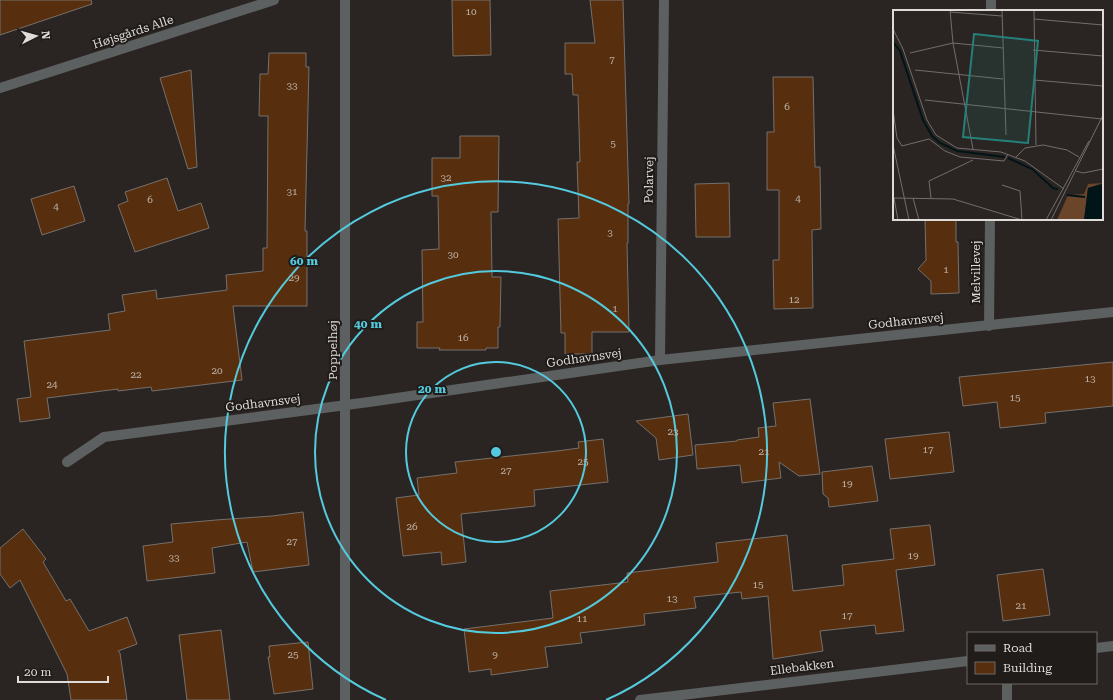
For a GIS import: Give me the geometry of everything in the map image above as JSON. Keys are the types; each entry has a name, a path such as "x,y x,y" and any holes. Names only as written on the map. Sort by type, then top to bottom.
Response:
{"street":[{"name":"Højsgårds Alle","path":"0,88 274,0"},
{"name":"Poppelhøj","path":"345,0 345,700"},
{"name":"Polarvej","path":"660,360 664,0"},
{"name":"Melvillevej","path":"989,326 990,220"},
{"name":"Godhavnsvej","path":"67,462 104,437 346,405 660,360 1113,312"},
{"path":"1097,648 1113,646"},
{"name":"Ellebakken","path":"640,700 682,697 967,661"},
{"path":"1007,684 1007,700"}],"building":[{"path":"0,0 91,0 92,4 0,35"},
{"path":"452,0 490,0 491,55 453,56"},
{"path":"590,0 623,0 629,204 627,243 629,332 592,332 592,354 565,354 565,333 561,333 558,219 579,218 577,162 580,162 578,95 573,95 572,74 565,74 565,43 595,43"},
{"path":"269,53 306,53 306,67 309,67 305,231 307,231 307,306 233,306 242,380 152,391 151,387 118,391 118,389 47,398 50,418 20,422 17,399 31,397 24,341 110,330 108,314 125,311 122,295 156,290 157,299 227,290 226,275 263,271 263,248 267,248 268,116 259,116 260,74 268,74"},
{"path":"191,70 197,167 188,169 160,78"},
{"path":"773,77 813,77 815,167 820,167 821,229 812,230 813,308 774,309 773,260 779,260 779,190 767,190 767,132 774,132"},
{"path":"460,136 499,136 498,212 491,212 492,277 501,277 498,348 486,348 486,350 439,350 440,348 417,348 417,322 423,322 422,250 439,249 438,196 432,196 432,158 460,158"},
{"path":"167,178 178,211 201,203 209,228 135,252 118,205 128,201 125,192"},
{"path":"729,183 730,237 696,237 695,184"},
{"path":"74,186 85,221 42,235 31,199"},
{"path":"925,220 956,220 959,293 931,294 931,281 918,269 926,260"},
{"path":"1113,362 1113,406 1045,413 1046,423 1000,428 997,402 963,406 959,377"},
{"path":"810,399 820,474 799,476 779,462 781,478 742,483 740,465 697,469 695,445 737,441 759,437 758,428 776,426 773,403"},
{"path":"688,414 693,455 659,460 656,438 636,421"},
{"path":"949,432 954,472 890,479 885,439"},
{"path":"603,439 608,482 534,490 535,506 461,514 466,562 442,565 441,552 403,556 396,498 419,495 417,478 457,473 455,462 579,448 578,442"},
{"path":"872,466 878,501 829,507 828,498 823,494 822,472"},
{"path":"303,512 309,565 253,572 247,542 212,548 215,573 147,581 143,546 173,542 171,524"},
{"path":"930,525 935,565 896,570 904,631 876,634 875,625 820,631 823,651 773,659 768,596 742,599 741,592 694,597 696,608 644,614 645,625 580,633 582,643 545,647 548,667 491,675 491,669 469,672 464,629 553,618 550,591 628,582 627,573 718,562 716,543 787,535 793,591 844,585 842,565 894,559 890,529"},
{"path":"23,529 46,559 43,562 66,601 70,599 89,631 127,617 137,644 118,651 120,653 127,700 71,700 67,674 20,580 10,588 0,574 0,548"},
{"path":"1043,569 1050,615 1003,621 997,575"},
{"path":"221,630 230,700 187,700 179,635"},
{"path":"308,642 313,689 274,694 268,657 270,657 269,646"}]}
